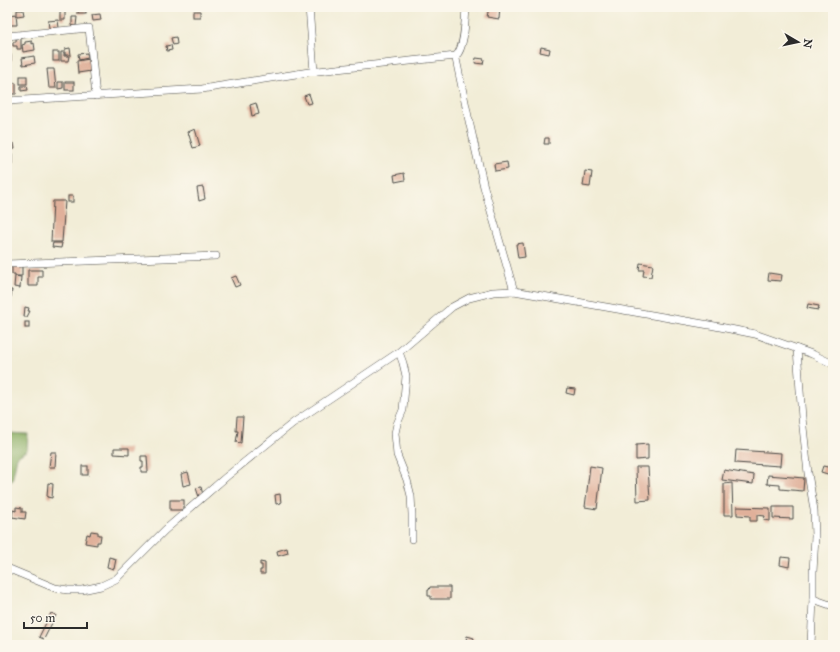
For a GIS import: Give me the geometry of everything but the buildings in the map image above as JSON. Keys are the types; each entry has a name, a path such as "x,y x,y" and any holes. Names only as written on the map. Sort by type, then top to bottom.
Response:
{"street":[{"path":"309,7 314,72"},
{"path":"466,7 462,41 459,53 456,56 482,180 514,291"},
{"path":"7,36 89,28 96,96"},
{"path":"7,101 202,89 314,72 456,56"},
{"path":"7,264 216,256"},
{"path":"7,568 55,588 68,590 82,590 101,586 116,579 165,530 281,432 398,352 452,307 469,298 493,292 514,291 722,327 755,334 833,364"},
{"path":"797,349 802,418 814,510 815,536 812,572 813,600 811,645"},
{"path":"398,352 403,363 406,376 402,410 395,433 398,455 411,496 412,539"},
{"path":"813,600 833,606"}],"green space":[{"path":"7,433 28,434 27,450 17,457 12,481 7,481"}]}
